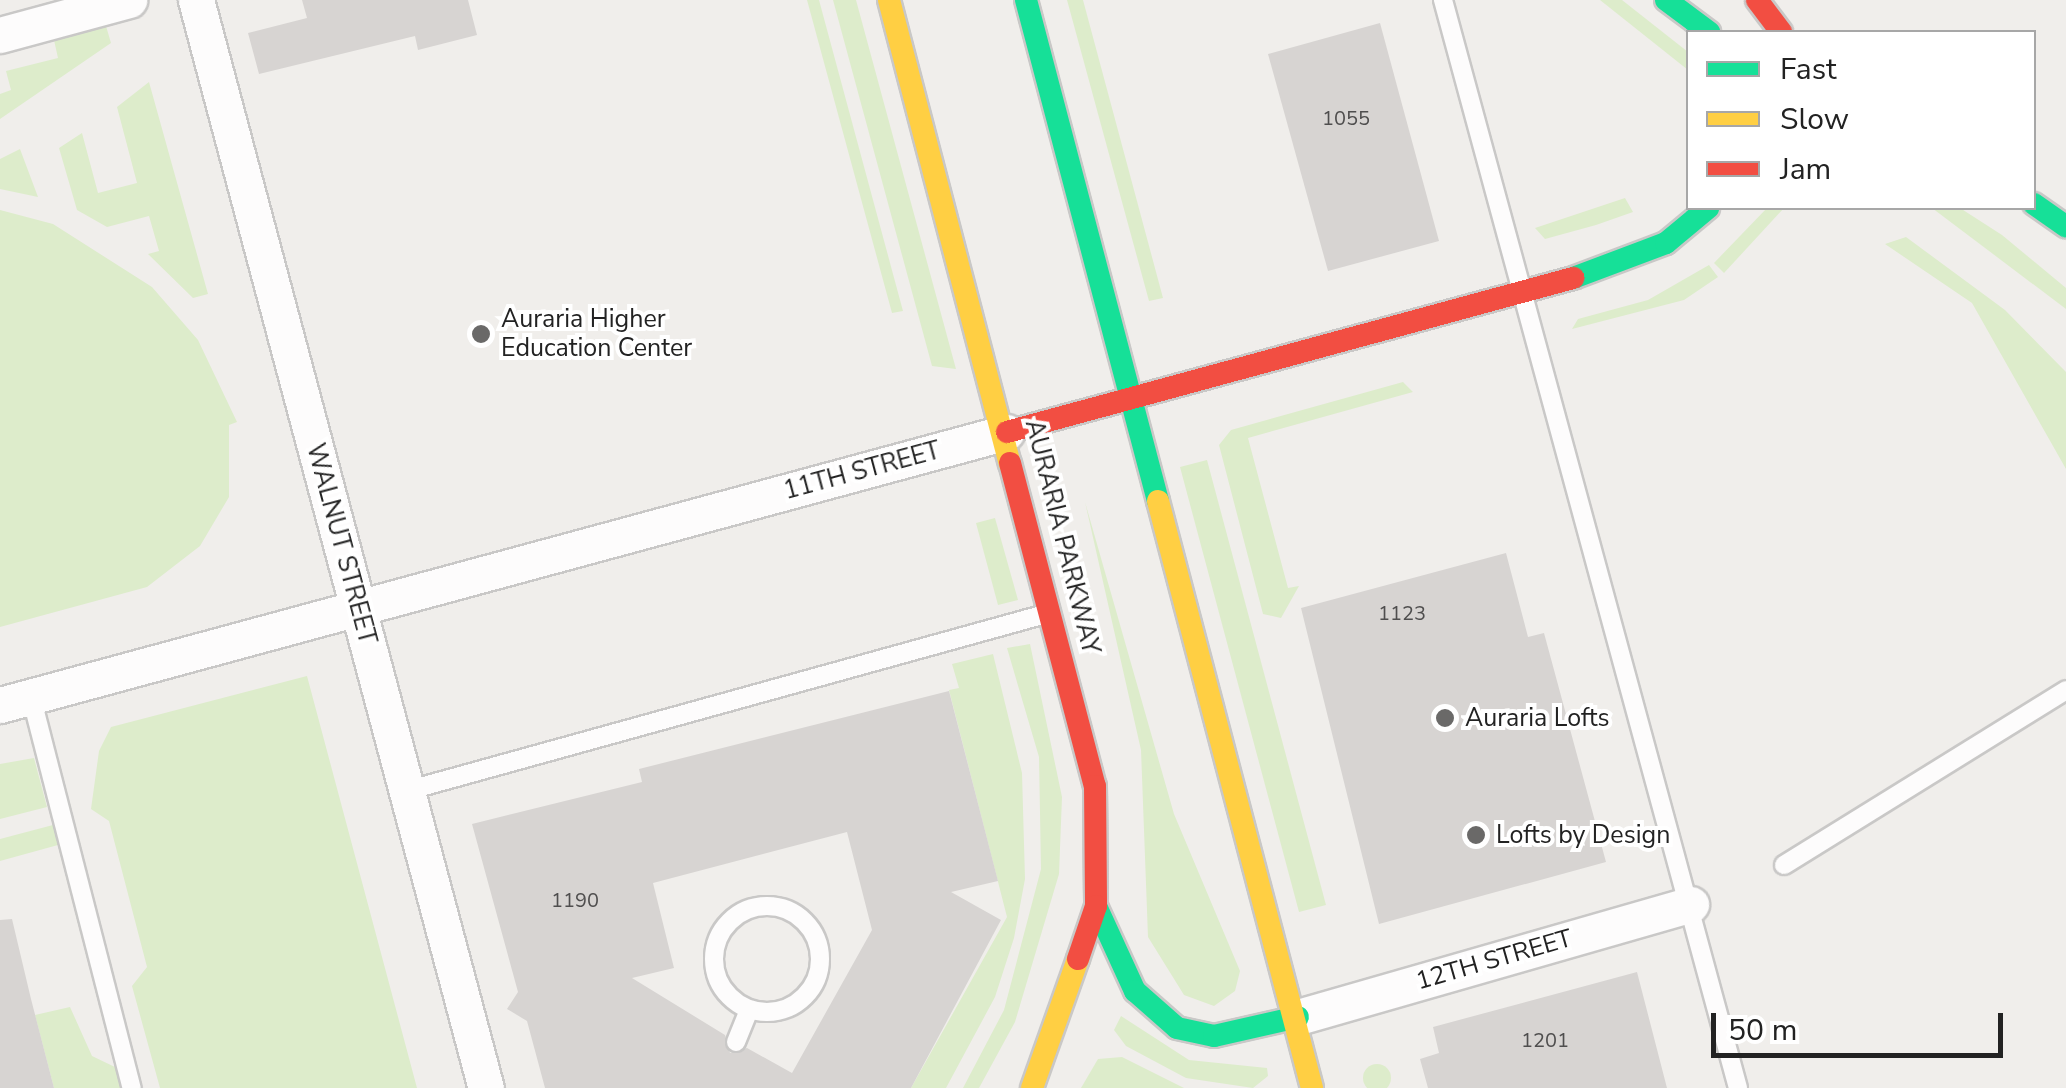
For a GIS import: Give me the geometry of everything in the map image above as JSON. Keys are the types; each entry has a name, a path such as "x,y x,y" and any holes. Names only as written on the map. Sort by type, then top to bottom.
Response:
{"main road":[{"name":"AURARIA PARKWAY","path":"890,0 1007,432 1095,786 1096,906 1032,1088"},
{"path":"1026,0 1298,1017 1312,1088"},
{"path":"1666,0 1706,30"},
{"path":"1757,0 1779,30"},
{"path":"2036,205 2066,226"},
{"name":"11TH STREET","path":"1007,432 1634,259 1705,210"},
{"path":"1096,906 1136,991 1177,1028 1214,1036 1298,1017"}],"street":[{"path":"0,35 130,0"},
{"name":"WALNUT STREET","path":"196,0 486,1088"},
{"name":"11TH STREET","path":"15,700 1007,432"},
{"name":"12TH STREET","path":"1298,1017 1690,904"}],"lane":[{"path":"1443,0 1527,290 1738,1088"},
{"path":"406,791 1052,612"},
{"path":"1784,865 2066,690"},
{"path":"15,700 132,1088"},
{"path":"788,910 813,932 816,982 794,1006 749,1010 722,990 716,940 738,914 788,910"},
{"path":"736,1042 749,1010"}],"green space":[{"path":"807,0 819,0 903,311 892,313"},
{"path":"833,0 856,0 956,369 932,366"},
{"path":"1067,0 1083,0 1163,298 1149,301"},
{"path":"1600,0 1622,0 1686,50 1686,68"},
{"path":"106,26 111,43 0,119 0,94 11,90 6,71 58,58 54,40"},
{"path":"149,82 208,294 193,298 148,254 159,251 149,216 107,227 77,210 59,148 82,133 98,193 137,183 117,107"},
{"path":"20,149 38,197 0,189 0,159"},
{"path":"1625,198 1633,212 1596,225 1545,239 1535,228"},
{"path":"0,210 53,224 152,287 198,340 237,422 229,425 229,497 200,546 147,587 0,627"},
{"path":"1765,210 1782,210 1724,273 1714,263"},
{"path":"1935,210 1963,210 2002,235 2066,288 2066,309"},
{"path":"1906,237 2005,310 2066,372 2066,469 1972,303 1885,244"},
{"path":"1709,265 1718,277 1684,300 1572,329 1578,319 1648,300"},
{"path":"1403,382 1413,392 1248,438 1288,588 1299,586 1281,618 1263,614 1219,445 1231,430"},
{"path":"1207,460 1326,905 1299,912 1180,467"},
{"path":"1085,502 1174,814 1240,971 1235,991 1214,1006 1184,995 1148,937 1141,750"},
{"path":"995,518 1018,600 998,605 976,523"},
{"path":"1030,644 1062,797 1059,874 1015,1022 979,1088 963,1088 1004,1010 1041,869 1039,757 1007,648"},
{"path":"993,654 1022,773 1025,879 1014,938 995,997 946,1088 911,1088 1007,917 949,690 959,688 952,664"},
{"path":"307,676 417,1088 160,1088 132,986 147,967 109,821 91,809 99,751 111,727"},
{"path":"34,758 47,807 0,819 0,764"},
{"path":"53,825 58,845 0,861 0,839"},
{"path":"70,1007 92,1056 117,1068 123,1088 54,1088 35,1015"},
{"path":"1121,1016 1189,1060 1267,1068 1268,1076 1253,1088 1186,1078 1126,1046 1114,1030"},
{"path":"1122,1057 1184,1088 1081,1088 1098,1059"},
{"path":"1372,1065 1382,1065 1390,1073 1385,1089 1369,1089 1364,1083 1364,1073"}],"building":[{"path":"302,0 468,0 477,35 418,50 415,36 259,74 248,33 307,18"},
{"path":"1380,23 1439,241 1328,271 1268,54"},
{"path":"1506,553 1528,637 1544,633 1606,862 1379,924 1301,608"},
{"path":"949,691 998,881 951,892 1001,920 911,1088 545,1088 527,1021 507,1009 518,992 472,824 642,782 639,769","holes":["847,832 872,930 792,1073 747,1048 730,1053 725,1035 632,978 674,968 653,883"]},
{"path":"12,919 54,1088 0,1088 0,920"},
{"path":"1637,972 1667,1088 1428,1088 1420,1059 1439,1053 1433,1027"}],"traffic: fast":[{"path":"1026,0 1158,501"},
{"path":"1666,0 1706,30"},
{"path":"2036,205 2066,226"},
{"path":"1573,278 1666,243 1706,210"},
{"path":"1096,906 1135,991 1177,1028 1214,1036 1298,1017"}],"traffic: slow":[{"path":"889,0 1010,463"},
{"path":"1158,501 1312,1088"},
{"path":"1032,1088 1078,959"}],"traffic: jam":[{"path":"1757,0 1780,30"},
{"path":"1007,432 1573,278"},
{"path":"1010,463 1095,786 1096,906 1078,959"}],"place":[{"name":"Auraria Higher Education Center","path":"481,334"},
{"name":"Auraria Lofts","path":"1445,718"},
{"name":"Lofts by Design","path":"1476,835"}]}
